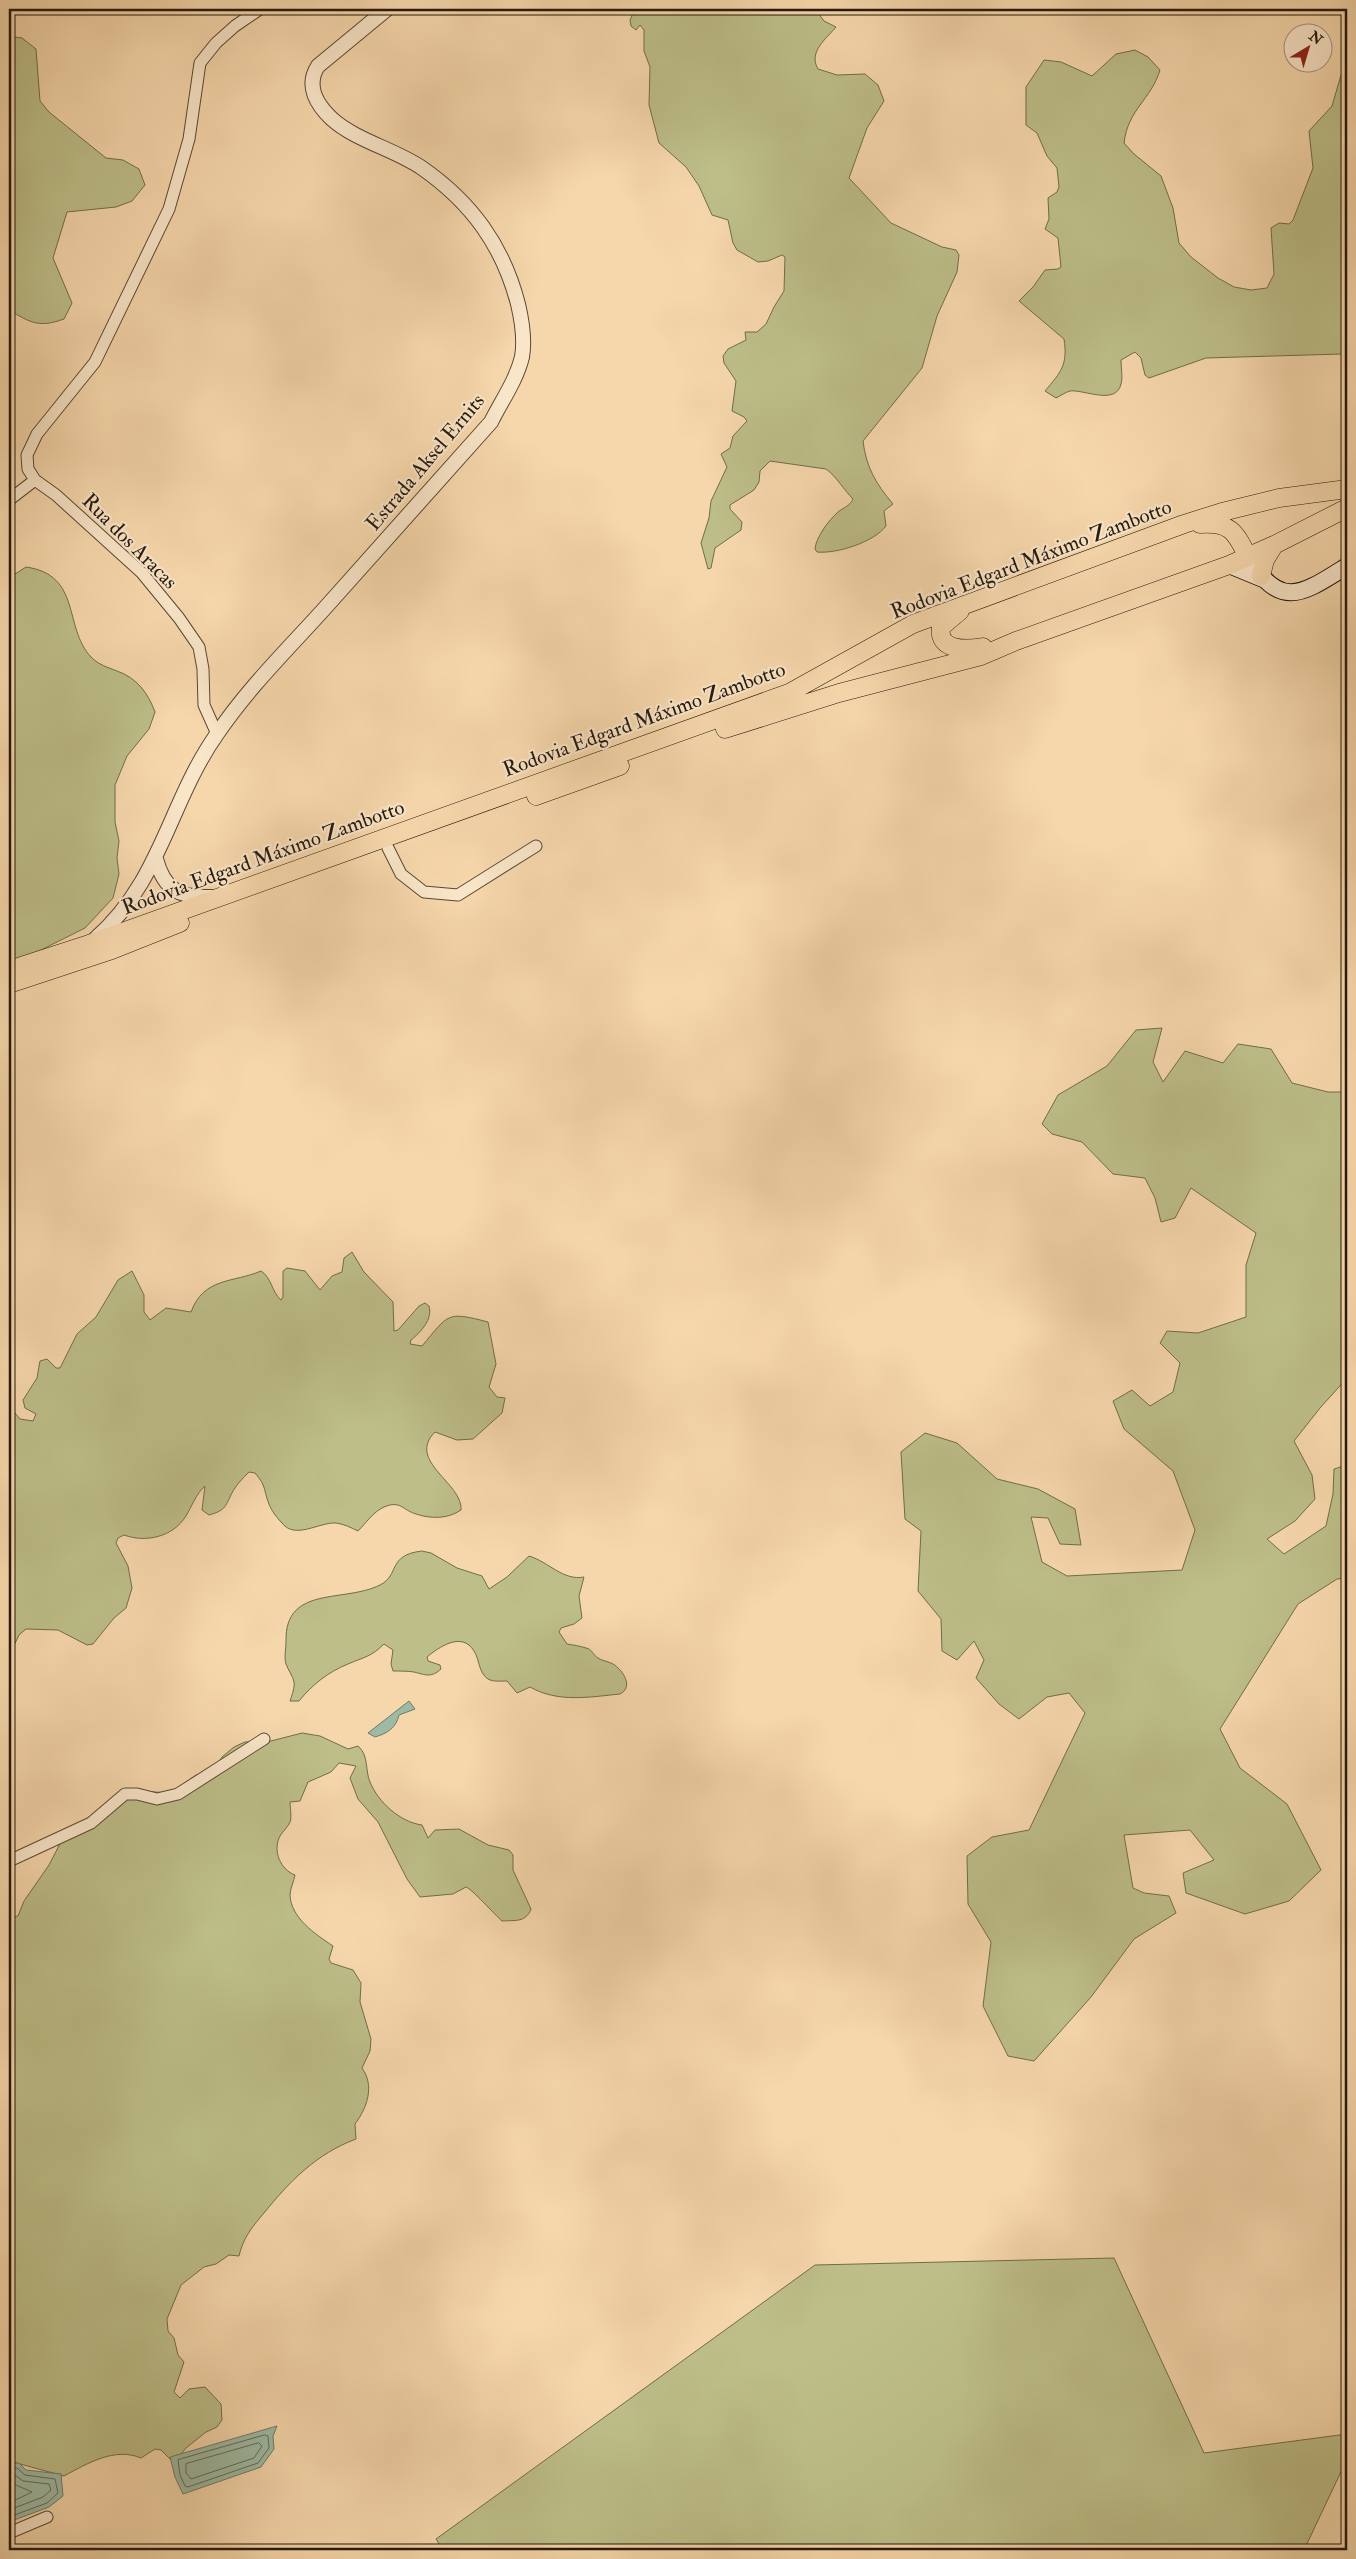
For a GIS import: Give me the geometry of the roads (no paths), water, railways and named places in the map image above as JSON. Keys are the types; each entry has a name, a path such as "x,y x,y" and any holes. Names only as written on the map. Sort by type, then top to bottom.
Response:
{"main road":[{"name":"Rodovia Edgard Máximo Zambotto","path":"9,970 89,944 789,693 913,624 983,600 1184,524 1222,512 1279,498 1347,489"},
{"name":"Rodovia Edgard Máximo Zambotto","path":"9,984 112,950 206,912 742,722 839,693 981,656 1016,641 1229,565 1274,545 1347,508"},
{"path":"1184,524 1213,523 1228,527 1240,542 1262,578"},
{"path":"1262,578 1265,560 1274,545"},
{"path":"1229,565 1262,578 1278,590 1297,592 1311,587 1347,566"},
{"path":"983,600 946,621 940,633 943,640 949,646 958,648 978,648 1016,641"}],"street":[{"name":"Rua dos Aracas","path":"217,734 204,705 203,669 199,647 179,618 142,573 56,496 35,480 28,469 27,454 37,434 96,362 169,209 189,139 200,63 222,37 260,9"},
{"name":"Estrada Aksel Ernits","path":"89,944 116,921 126,908 156,859 192,773 238,705 491,422 511,388 517,373 522,355 523,336 520,312 513,284 500,251 479,221 452,192 422,168 340,125 331,118 315,98 312,84 315,70 321,63 388,9"},
{"path":"9,500 35,480"},
{"path":"388,848 401,874 424,892 458,895 536,846"},
{"path":"156,859 165,883 174,890 192,898 216,897"},
{"path":"9,1861 91,1823 126,1794 137,1794 157,1799 178,1794 264,1739"},
{"path":"9,2533 47,2517"}],"water":[{"path":"409,1701 415,1709 399,1715 391,1729 375,1737 368,1733"},
{"path":"277,2426 273,2436 274,2449 261,2467 183,2494 175,2477 170,2457"},
{"path":"9,2463 19,2463 26,2470 61,2474 63,2496 49,2507 9,2522"}]}
